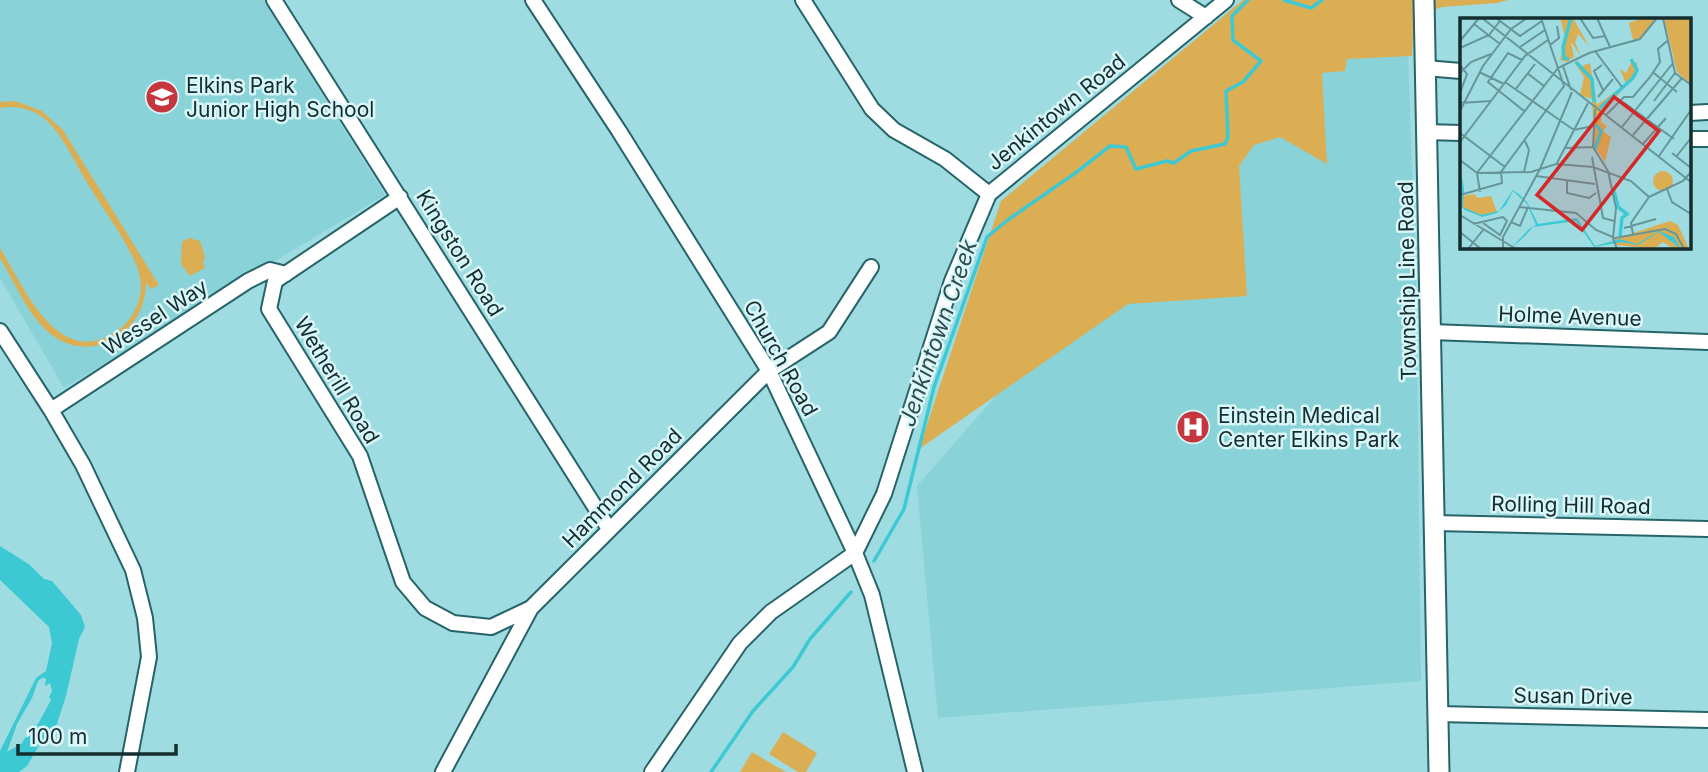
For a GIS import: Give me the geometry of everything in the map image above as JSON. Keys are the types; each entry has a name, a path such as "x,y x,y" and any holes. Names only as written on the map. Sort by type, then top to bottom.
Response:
{"main road":[{"name":"Township Line Road","path":"1424,0 1438,772"}],"street":[{"name":"Kingston Road","path":"274,0 610,529"},
{"name":"Church Road","path":"533,0 619,131 769,371 855,553 872,596 915,772"},
{"path":"803,0 872,109 894,130 945,159 989,194"},
{"path":"1179,0 1206,17"},
{"name":"Jenkintown Road","path":"652,772 740,643 771,612 855,553 884,494 952,281 989,194 1226,0"},
{"path":"1425,68 1460,71"},
{"path":"1690,113 1708,112"},
{"path":"1426,132 1460,133"},
{"path":"1690,139 1708,139"},
{"name":"Wetherill Road","path":"400,197 275,281 269,309 360,456 403,582 425,608 453,623 491,627 531,608"},
{"name":"Hammond Road","path":"443,772 531,608 769,371 829,332 871,267"},
{"name":"Wessel Way","path":"51,410 248,281 270,271 286,274"},
{"path":"0,331 83,465 134,570 145,618 149,657 127,772"},
{"name":"Holme Avenue","path":"1431,332 1708,342"},
{"name":"Rolling Hill Road","path":"1434,523 1708,530"},
{"name":"Susan Drive","path":"1438,714 1708,720"}],"shaded area":[{"name":"Elkins Park Junior High School","path":"0,0 264,0 385,195 64,388 0,278"},
{"path":"1243,0 1508,0 1442,7 1414,16 1412,56 1347,59 1345,71 1322,73 1327,164 1280,137 1254,145 1239,166 1247,296 1128,304 919,449 1001,201"},
{"name":"Einstein Medical Center Elkins Park","path":"1407,26 1416,278 1421,681 938,718 917,486 1019,369 1331,54"},
{"path":"15,101 42,111 63,130 159,285 151,289 146,283 143,302 136,318 125,331 96,346 63,342 40,324 0,258 0,248 45,319 60,333 77,340 96,341 117,331 127,322 141,292 139,272 120,234 52,126 29,110 0,108 0,102"},
{"path":"189,238 200,241 205,257 205,268 190,276 181,264 182,242"},
{"path":"0,546 30,565 44,579 52,581 81,615 85,627 79,639 54,733 40,744 27,766 19,772 0,772 0,751 36,678 46,671 52,643 49,627 0,580","holes":["46,678 45,686 50,683 52,691 49,697 51,700 38,724 32,726 22,743 7,752 38,681"]},
{"path":"783,732 817,753 806,772 798,772 769,754"},
{"path":"752,752 786,772 740,772"}],"waterway":[{"name":"Jenkintown Creek","path":"874,561 904,509 934,387 987,237 1110,146 1126,147 1136,169 1167,161 1174,163 1191,151 1225,144 1228,137 1226,91 1243,82 1261,61 1233,40 1232,16 1248,0"},
{"name":"Jenkintown Creek","path":"1284,0 1311,8 1322,0"},
{"name":"Jenkintown Creek","path":"711,772 753,711 793,667 810,639 851,592"}],"place":[{"name":"Elkins Park Junior High School","path":"162,97"},
{"name":"Einstein Medical Center Elkins Park","path":"1193,427"}]}
